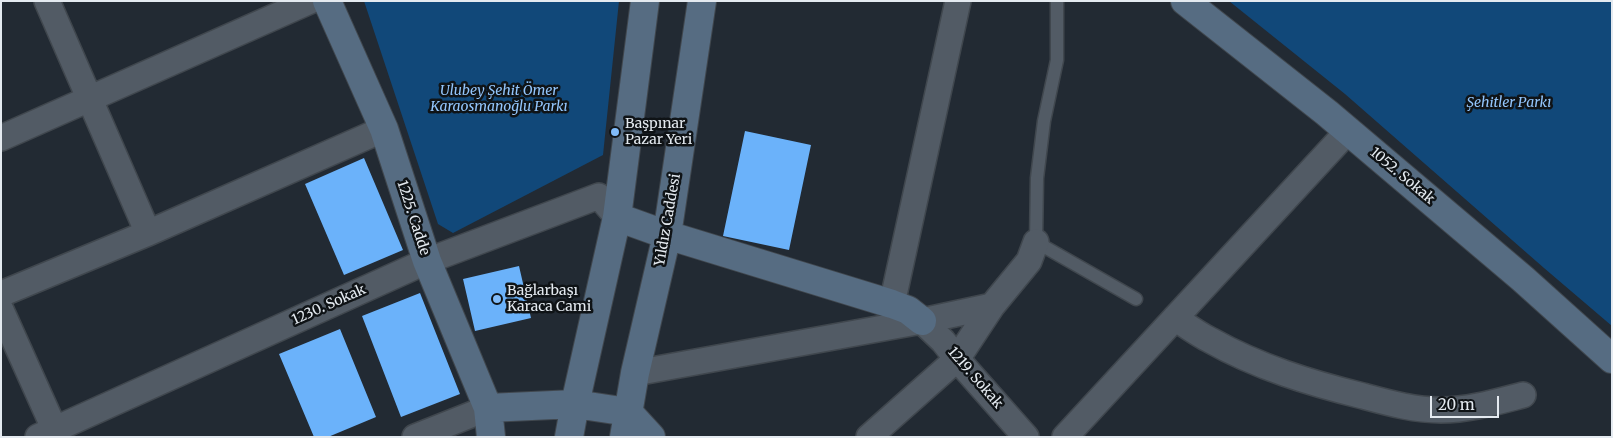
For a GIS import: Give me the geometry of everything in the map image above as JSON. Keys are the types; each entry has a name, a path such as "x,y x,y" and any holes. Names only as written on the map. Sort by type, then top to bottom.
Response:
{"street":[{"path":"46,1 148,232"},
{"path":"1,138 310,1"},
{"name":"1225. Cadde","path":"327,1 384,129 427,261 488,408 491,437"},
{"path":"569,437 617,217 645,1"},
{"name":"Yıldız Caddesi","path":"626,424 635,373 667,235 702,1"},
{"path":"892,304 958,1"},
{"name":"1052. Sokak","path":"1185,1 1348,131 1523,279 1612,358"},
{"path":"1,294 384,129"},
{"path":"1065,437 1348,131"},
{"name":"1230. Sokak","path":"50,434 427,261 599,196 617,217"},
{"path":"617,217 667,235 892,304 908,310 922,321"},
{"path":"869,437 957,359 992,306 1029,261 1036,242"},
{"path":"635,373 922,321 992,306"},
{"path":"1,310 50,434"},
{"path":"1175,318 1210,340 1285,374 1325,387 1390,404 1441,410 1457,409 1488,404 1523,395"},
{"name":"1219. Sokak","path":"922,321 943,341 1026,437"},
{"path":"414,437 488,408 575,404 626,424 651,437"}],"lane":[{"path":"1057,1 1057,60 1044,121 1037,178 1036,242 1136,299"}],"green space":[{"name":"Ulubey Şehit Ömer Karaosmanoğlu Parkı","path":"364,1 619,1 603,155 453,233 438,224"},
{"name":"Şehitler Parkı","path":"1229,1 1612,1 1612,326 1345,94"}],"building":[{"path":"745,131 811,145 789,250 723,236"},
{"path":"364,158 403,250 344,275 305,184"},
{"name":"Bağlarbaşı Karaca Cami","path":"519,266 531,318 475,331 463,279"},
{"path":"420,293 460,394 401,417 362,316"},
{"path":"340,329 376,417 328,437 314,437 279,354"}],"place":[{"name":"Başpınar Pazar Yeri","path":"615,132"},
{"name":"Bağlarbaşı Karaca Cami","path":"497,299"}]}
